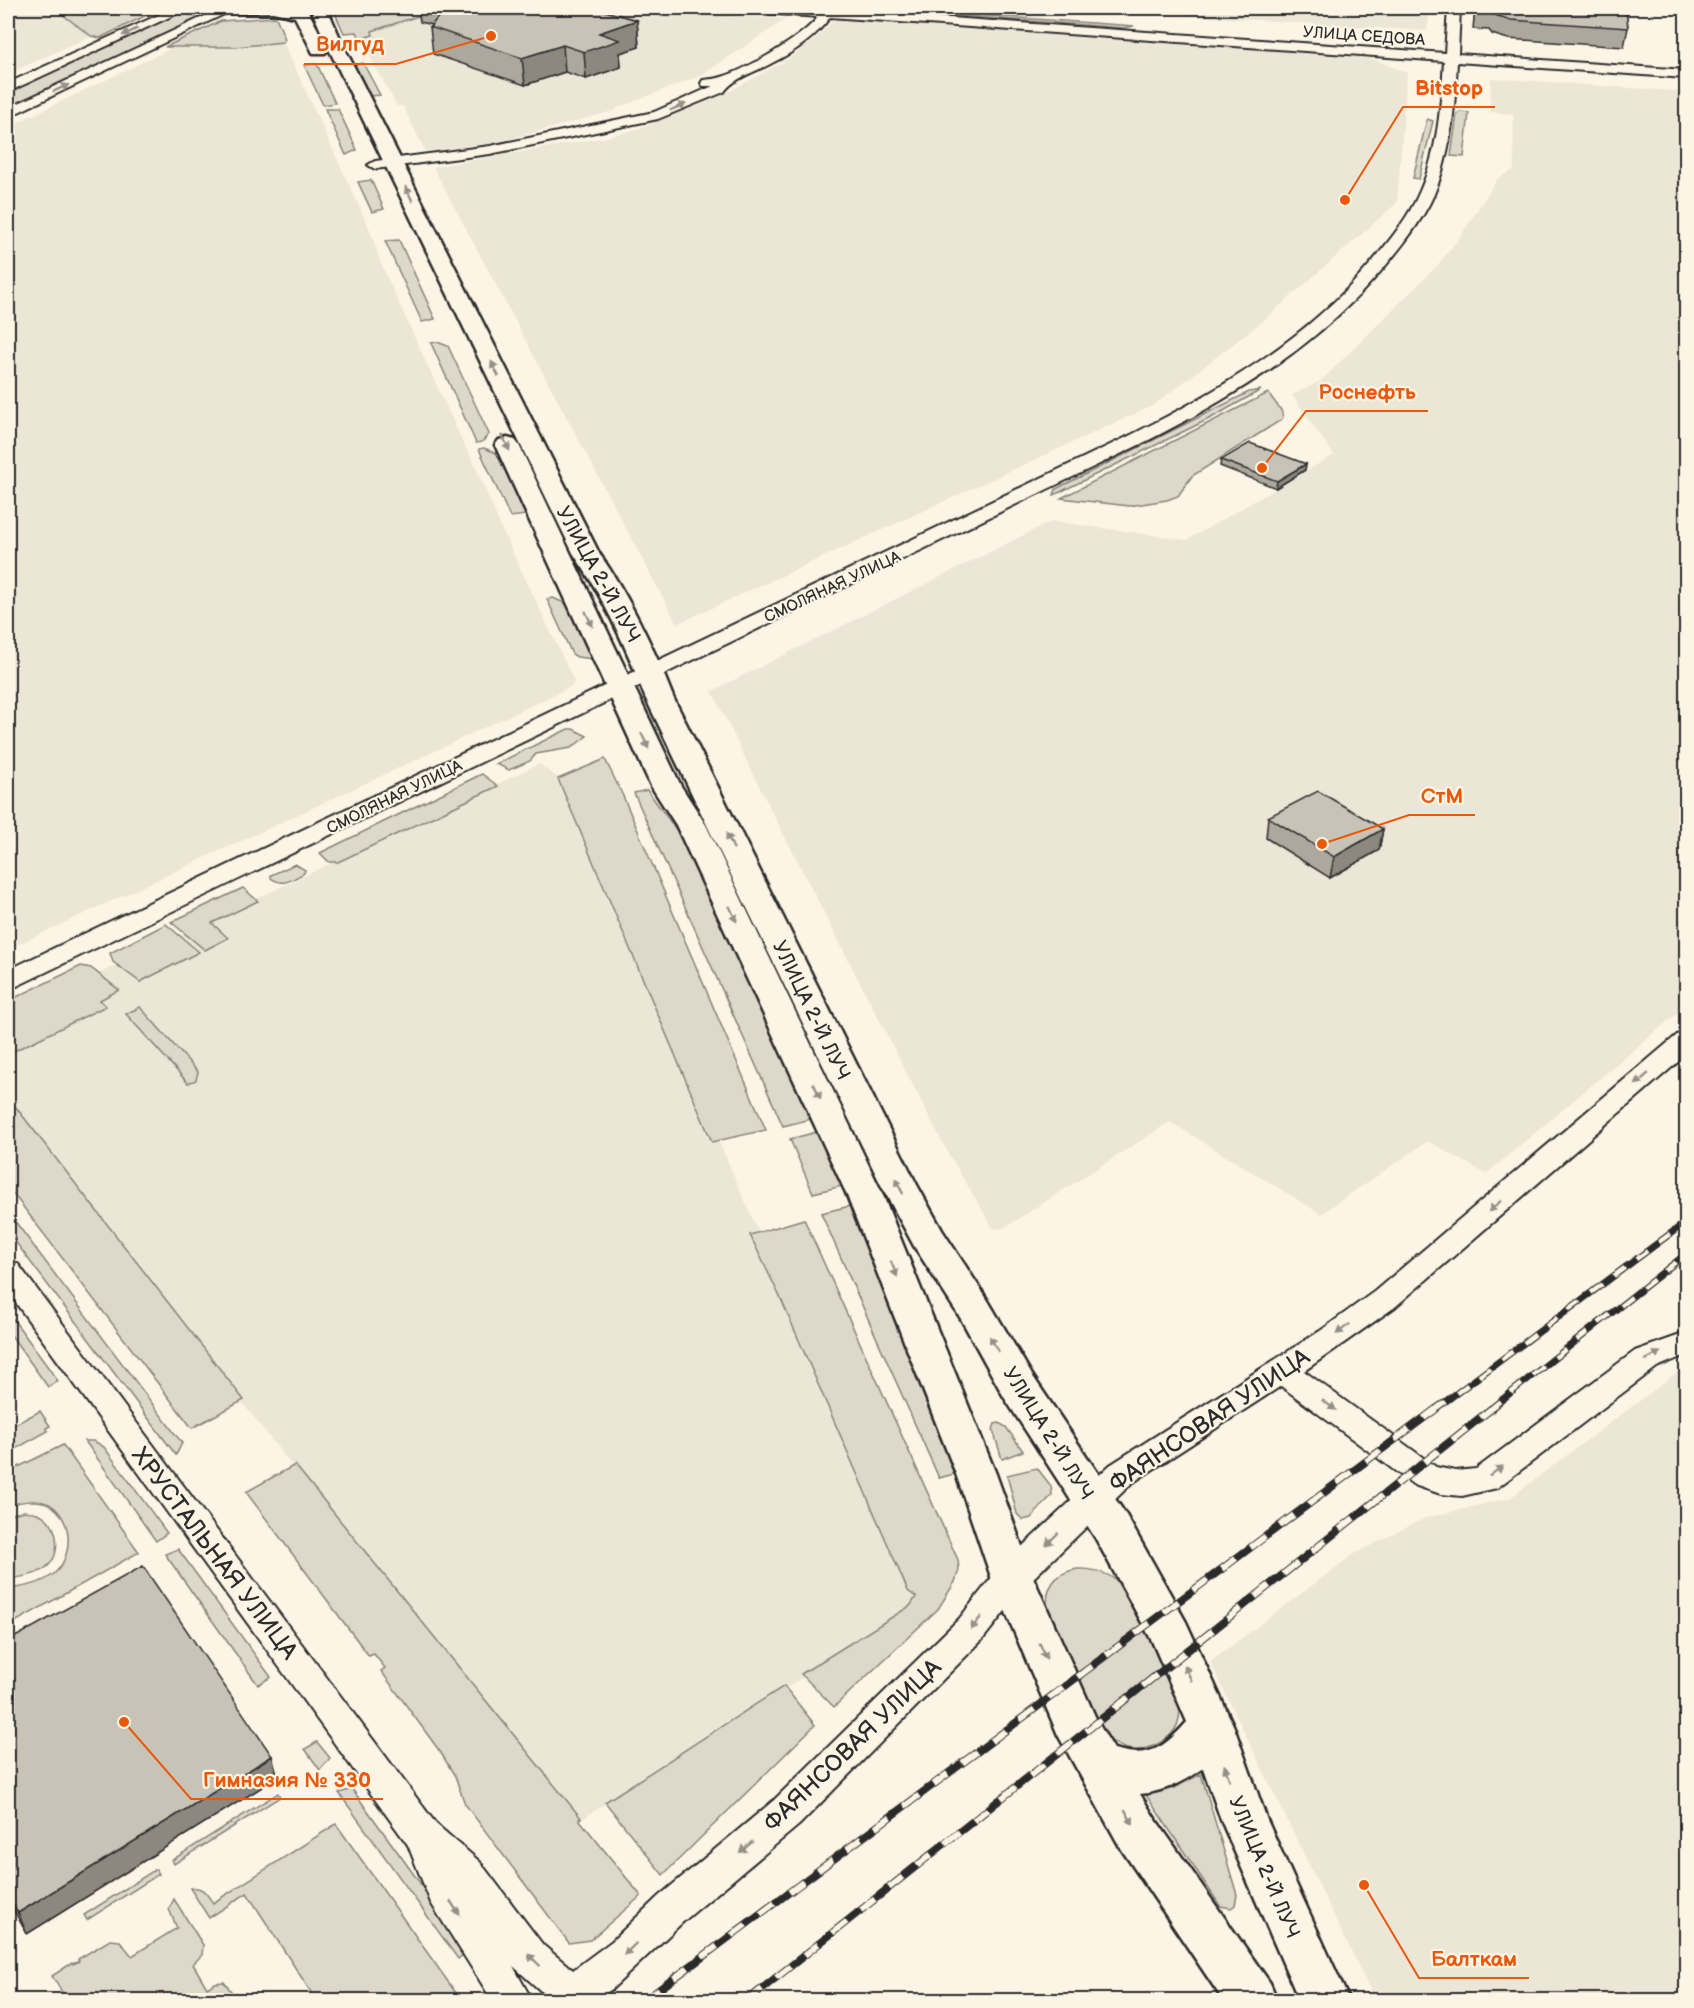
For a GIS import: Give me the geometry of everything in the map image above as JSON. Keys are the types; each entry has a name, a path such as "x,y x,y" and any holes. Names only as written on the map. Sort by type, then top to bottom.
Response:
{"main road":[{"path":"227,8 269,8"},
{"name":"УЛИЦА 2-Й ЛУЧ","path":"278,8 302,14 384,164 586,553 609,586 641,651 634,681 666,786 691,825 864,1193 976,1474 1012,1577 1081,1735 1137,1832 1252,2001"},
{"name":"УЛИЦА 2-Й ЛУЧ","path":"319,8 452,328"},
{"name":"УЛИЦА 2-Й ЛУЧ","path":"496,421 927,1238 1091,1501 1111,1527 1147,1588 1171,1635 1211,1726 1244,1820 1324,2001"},
{"path":"1099,1766 1125,1774 1147,1774 1173,1765 1192,1749 1211,1726"}],"street":[{"path":"8,88 183,8"},
{"path":"8,113 231,8"},
{"name":"УЛИЦА СЕДОВА","path":"751,8 829,11 1686,72"},
{"name":"УЛИЦА СЕДОВА","path":"810,8 829,11"},
{"name":"СМОЛЯНАЯ УЛИЦА","path":"8,980 1171,423 1227,393 1275,362 1312,332 1360,287 1417,213 1430,185 1442,144 1454,8"},
{"path":"384,164 490,150 668,111 719,89 725,81 770,59 813,32 829,11"},
{"name":"ФАЯНСОВАЯ УЛИЦА","path":"573,1997 626,1954 672,1908 786,1813 971,1629 1012,1577 1121,1474 1331,1339 1384,1299 1686,1041"},
{"name":"ХРУСТАЛЬНАЯ УЛИЦА","path":"8,1271 423,1836 467,1875 530,1958 573,1997"},
{"path":"1282,1371 1425,1476 1457,1485 1486,1479 1646,1359 1686,1344"},
{"name":"ХРУСТАЛЬНАЯ УЛИЦА","path":"423,1836 444,1892 513,2001"}],"shaded area":[{"path":"8,8 54,8 91,36 8,74"},
{"path":"54,8 161,8 100,38 91,36"},
{"path":"443,8 622,8 786,19 702,75 617,108 617,110 495,143 425,151 403,106 397,106 360,39 374,34 371,31"},
{"path":"443,8 372,31 373,35 360,39 357,32 344,33 333,9"},
{"path":"992,8 1430,8 1427,31 1098,10 1091,14"},
{"path":"934,12 1134,26 1124,28 933,14"},
{"path":"180,13 203,17 8,108 8,92"},
{"path":"276,17 285,39 283,42 235,47 165,47 221,21"},
{"path":"835,19 1371,58 1407,73 1397,203 1263,321 1154,405 677,624 433,167 607,137 637,129 715,99 790,58 817,37"},
{"path":"283,42 370,230 381,264 471,456 502,530 574,681 572,686 433,752 8,949 8,127 174,47 235,47"},
{"path":"363,63 380,95 370,96 354,65"},
{"path":"317,64 335,103 323,105 304,65"},
{"path":"1491,78 1686,92 1686,1006 1486,1174 1428,1141 1321,1214 1170,1122 1004,1228 994,1229 949,1155 712,691 1052,521 1187,540 1334,455 1292,395 1321,381 1437,266 1462,234 1498,178 1514,170 1513,114 1490,112"},
{"path":"325,109 338,109 357,150 346,155"},
{"path":"1469,113 1464,157 1451,156 1457,114"},
{"path":"1427,119 1433,121 1419,179 1413,178"},
{"path":"371,180 384,209 372,212 358,182"},
{"path":"399,240 435,319 422,322 385,241"},
{"path":"437,342 448,346 489,434 482,442 476,443 431,343"},
{"path":"1261,390 1211,418 1054,495 1056,489 1249,392"},
{"path":"1268,393 1281,410 1283,417 1281,420 1192,476 1178,496 1129,506 1061,498"},
{"path":"484,448 499,454 527,515 510,517 479,449"},
{"path":"553,598 569,605 594,659 577,657 572,654 547,599"},
{"path":"568,729 587,736 571,748 536,754 530,761 509,770 496,764"},
{"path":"605,759 766,1130 712,1142 558,779"},
{"path":"539,764 561,780 920,1602 579,1821 285,1457 8,1103 8,1017"},
{"path":"482,774 498,786 338,862 329,862 320,853"},
{"path":"647,790 678,832 811,1119 783,1126 634,793"},
{"path":"295,864 305,870 304,873 283,882 271,878 271,875"},
{"path":"243,888 258,901 212,923 228,938 205,950 171,922"},
{"path":"166,924 199,952 140,982 113,962 110,953"},
{"path":"81,966 91,968 119,990 100,1000 106,1006 8,1054 8,1001"},
{"path":"140,1007 198,1072 196,1080 188,1083 126,1014"},
{"path":"8,1097 244,1400 192,1428 8,1187"},
{"path":"817,1132 842,1186 813,1193 790,1139"},
{"path":"850,1206 954,1474 939,1478 821,1213"},
{"path":"8,1212 182,1443 176,1455 8,1232"},
{"path":"804,1219 958,1560 959,1570 955,1582 938,1609 834,1707 801,1674 910,1606 916,1597 908,1591 781,1299 750,1235"},
{"path":"8,1312 58,1381 48,1387 8,1331"},
{"path":"1682,1369 1686,1371 1686,2000 1375,2000 1210,1662 1354,1554 1425,1518 1510,1498"},
{"path":"40,1411 50,1426 46,1428 48,1431 8,1453 8,1428"},
{"path":"999,1423 1006,1427 1023,1451 1002,1459 993,1430 995,1424"},
{"path":"85,1441 94,1441 104,1447 167,1533 156,1541"},
{"path":"63,1445 139,1552 8,1626 8,1589 39,1582 55,1573 65,1557 68,1537 63,1518 49,1504 34,1501 8,1505 8,1472"},
{"path":"295,1465 581,1818 579,1819 641,1896 590,1940 569,1943 465,1804 455,1776 441,1753 381,1671 385,1668 374,1654 369,1656 246,1492"},
{"path":"1037,1468 1051,1486 1052,1495 1031,1518 1023,1520 1017,1514 1007,1475"},
{"path":"24,1511 41,1515 51,1523 56,1537 56,1551 50,1564 44,1569 27,1576 8,1579 8,1515"},
{"path":"178,1549 271,1677 258,1685 165,1554"},
{"path":"1077,1569 1101,1572 1115,1579 1127,1589 1172,1682 1180,1708 1179,1720 1174,1731 1164,1740 1148,1748 1129,1750 1113,1742 1103,1733 1048,1611 1049,1589 1052,1583 1062,1574"},
{"path":"784,1686 815,1725 663,1875 605,1802"},
{"path":"317,1742 330,1758 320,1770 305,1749"},
{"path":"1201,1774 1237,1895 1235,1905 1231,1908 1220,1906 1146,1795 1174,1788"},
{"path":"352,1789 449,1923 464,1954 458,1959 339,1793"},
{"path":"278,1793 280,1797 174,1864 172,1860"},
{"path":"336,1824 461,2000 316,2000 247,1893 209,1918 190,1888 202,1889 213,1903"},
{"path":"156,1869 159,1874 87,1920 84,1915"},
{"path":"174,1899 203,1945 202,1955 193,1964 207,1988 215,1983 224,1982 238,2000 67,2000 52,1976 110,1940 120,1941 132,1956 177,1928 169,1909"}],"building":[{"path":"446,8 594,8 637,20 599,33 620,40 584,52 563,45 522,58 430,27"},
{"path":"1477,8 1626,8 1628,28 1511,20 1495,15 1492,11 1476,10"},
{"path":"1250,443 1306,464 1277,481 1221,460"},
{"path":"1318,791 1383,829 1334,857 1268,817"},
{"path":"143,1566 272,1756 18,1913 8,1895 8,1641"}],"railway":[{"path":"1434,1410 1686,1222"},
{"path":"1489,1410 1686,1254"},
{"path":"645,2000 1436,1409"},
{"path":"748,2000 1491,1409"}],"place":[{"name":"Вилгуд","path":"491,36"},
{"name":"Bitstop","path":"1345,200"},
{"name":"Роснефть","path":"1262,468"},
{"name":"СтМ","path":"1322,844"},
{"name":"Гимназия № 330","path":"124,1722"},
{"name":"Балткам","path":"1364,1885"}]}
